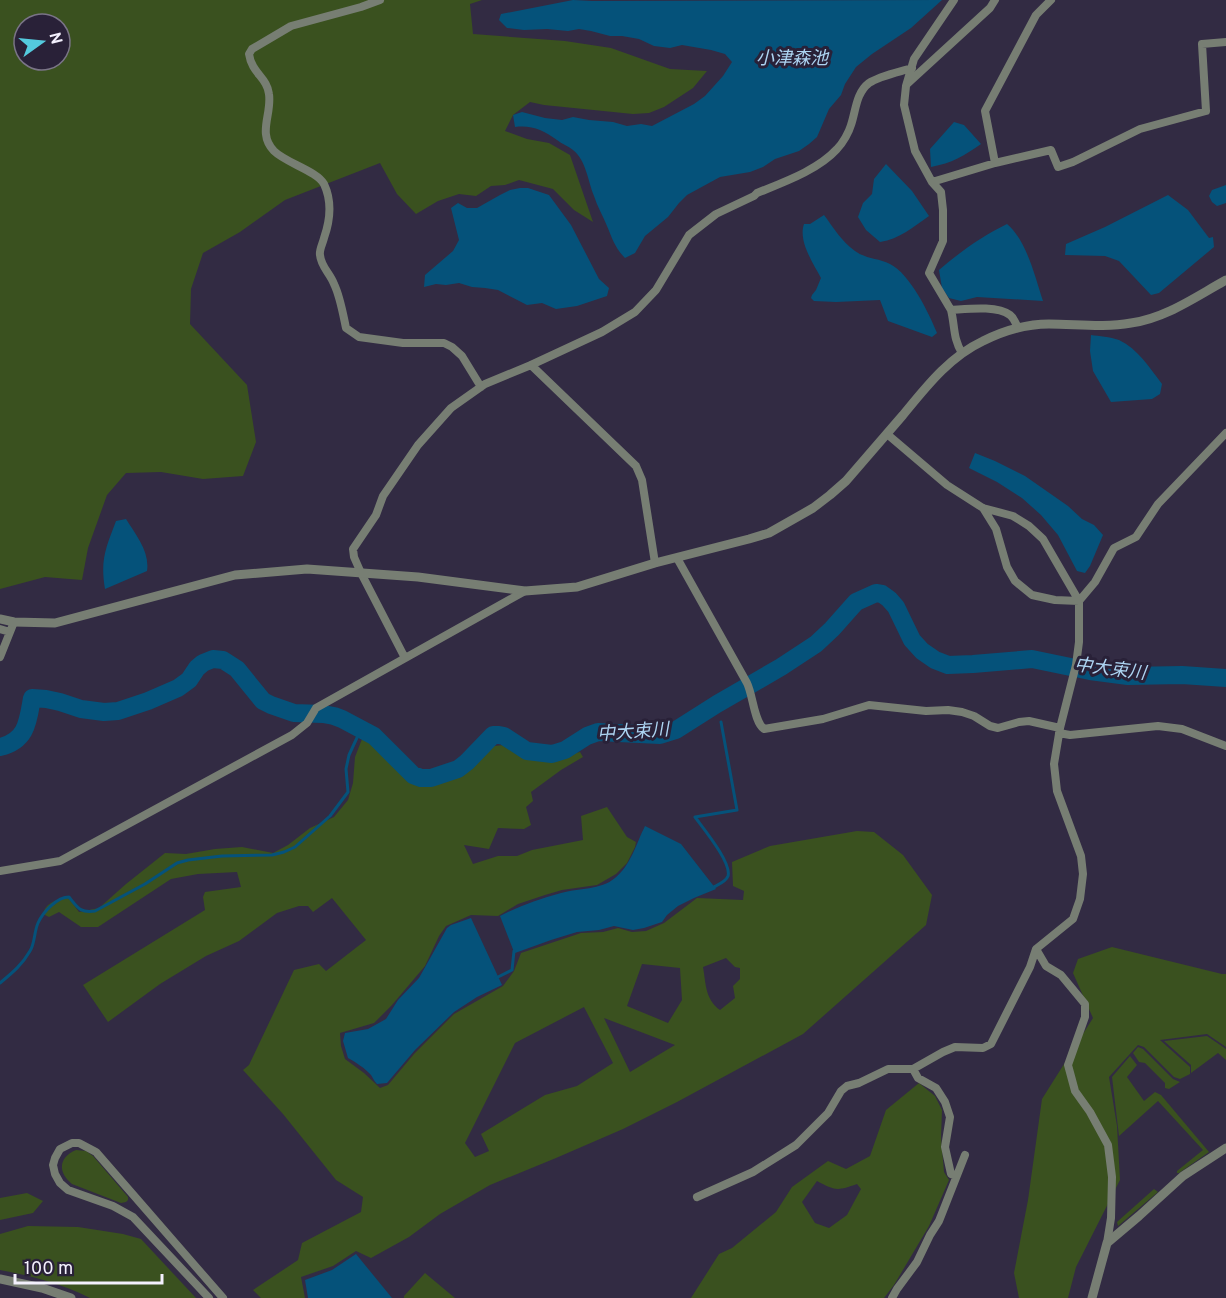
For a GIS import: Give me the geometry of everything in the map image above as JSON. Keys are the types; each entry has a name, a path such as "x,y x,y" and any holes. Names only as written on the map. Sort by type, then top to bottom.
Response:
{"street":[{"path":"380,0 291,26 252,49 249,54 253,69 266,83 270,96 265,132 268,144 277,154 318,177 324,184 330,206 329,223 319,253 323,267 334,283 346,328 359,337 403,343 444,343 462,356 481,387"},
{"path":"954,0 914,59 906,86 904,105 915,151 940,192 944,210 943,241 929,273 951,310 955,342 962,353"},
{"path":"906,86 990,8 995,0"},
{"path":"995,163 986,111 1036,15 1052,0"},
{"path":"932,182 995,163 1051,150 1058,167 1140,129 1206,111 1202,44 1226,42"},
{"path":"405,658 354,557 353,549 376,515 383,496 418,445 452,408 485,384 602,332 635,312 656,290 688,235 716,214 824,161 838,147 851,126 861,90 871,82 912,68"},
{"path":"0,619 14,622 55,623 235,575 307,569 418,577 525,591 577,587 655,563 749,540 796,518 830,495 846,481 939,372 962,353 983,341 1018,328 1046,324 1114,325 1145,321 1175,309 1226,280"},
{"path":"951,310 1001,311 1011,316 1018,328"},
{"path":"531,365 636,466 642,480 655,563"},
{"path":"1079,601 1095,582 1114,548 1136,537 1158,504 1226,433"},
{"path":"697,1197 753,1172 796,1145 828,1113 841,1091 847,1086 859,1083 888,1069 913,1069 955,1047 983,1048 991,1044 1030,967 1036,949 1073,919 1080,899 1083,874 1081,856 1057,791 1053,764 1059,730 1076,665 1079,642 1079,601 1043,539 1029,526 1012,516 983,508 947,485 887,434"},
{"path":"983,508 996,529 1007,567 1015,581 1032,595 1055,600 1079,601"},
{"path":"677,558 749,687 759,724 764,729 823,719 869,705 962,712 998,728 1029,721 1070,735 1158,726 1182,729 1226,746"},
{"path":"0,871 60,861 292,735 307,723 316,708 525,591"},
{"path":"0,657 14,622"},
{"path":"0,629 10,632"},
{"path":"1036,949 1046,966 1061,975 1085,1004 1085,1017 1068,1065 1075,1092 1090,1112 1108,1145 1112,1177 1111,1218 1107,1243 1092,1298"},
{"path":"913,1069 918,1078 936,1088 945,1102 950,1117 945,1147 951,1174 956,1176"},
{"path":"209,1298 133,1217 113,1206 68,1190 60,1183 53,1165 60,1149 72,1143 85,1145 96,1152 223,1298"},
{"path":"1107,1243 1183,1176 1226,1148"},
{"path":"892,1298 917,1262 939,1221 965,1155"},
{"path":"0,1279 42,1288 71,1298"}],"green space":[{"path":"0,0 482,0 470,4 473,34 565,41 611,48 670,69 707,71 693,88 664,107 649,113 633,114 530,102 513,115 505,131 527,139 549,143 570,155 593,222 574,210 553,189 519,180 505,185 491,186 476,196 459,194 438,201 416,214 397,194 380,163 285,200 240,232 203,253 191,289 190,324 247,385 256,442 243,476 203,479 161,472 126,473 107,495 88,548 82,580 45,577 0,589"},
{"path":"364,734 409,776 421,781 434,781 461,771 487,747 503,745 534,755 557,757 580,752 583,757 531,792 533,801 526,807 531,825 524,829 498,828 489,849 464,845 473,864 498,856 517,856 532,850 583,840 581,816 607,807 627,837 636,842 627,863 616,874 597,885 562,890 518,904 498,916 471,915 446,926 425,966 392,1005 374,1023 340,1033 345,1059 380,1088 388,1085 414,1054 454,1014 503,986 514,971 521,953 581,933 603,932 618,928 632,932 646,931 664,923 697,898 743,900 744,891 733,886 732,862 770,846 857,831 874,832 903,855 932,895 926,925 803,1034 623,1129 490,1185 440,1214 409,1237 371,1258 356,1251 333,1266 301,1277 305,1298 261,1298 253,1290 298,1260 302,1243 361,1212 363,1197 336,1180 283,1114 243,1070 249,1065 294,970 319,964 326,971 366,940 332,898 313,912 308,906 299,906 277,913 239,941 206,956 160,984 108,1022 83,985 205,910 203,897 205,892 241,887 237,872 198,874 171,879 98,927 81,927 59,912 49,917 43,914 49,904 68,897 79,912 99,908 165,853 186,854 242,847 273,853 310,828 334,817 348,800 353,783 355,757","holes":["726,958 735,967 740,968 740,979 733,986 735,998 720,1010 709,996 703,967","642,964 680,968 682,1000 668,1023 627,1006","584,1007 613,1063 577,1086 545,1095 481,1134 489,1151 475,1157 465,1143 515,1043","604,1018 675,1045 630,1072"]},
{"path":"1112,947 1226,974 1226,1047 1207,1034 1160,1040 1190,1067 1190,1074 1180,1079 1174,1077 1144,1047 1138,1045 1109,1077 1117,1126 1120,1180 1076,1267 1068,1298 1019,1298 1014,1273 1028,1200 1042,1099 1093,1018 1073,973 1078,959"},
{"path":"1207,1036 1226,1049 1226,1060 1218,1053 1191,1073 1191,1065 1164,1041"},
{"path":"1138,1047 1143,1049 1173,1079 1180,1082 1169,1089 1165,1088 1165,1083 1145,1063 1139,1062 1133,1053"},
{"path":"1130,1056 1137,1065 1127,1077 1144,1101 1155,1092 1161,1095 1209,1152 1179,1173 1177,1171 1203,1150 1158,1101 1119,1136 1112,1077"},
{"path":"919,1083 935,1096 942,1110 941,1137 944,1172 949,1180 929,1226 884,1298 691,1298 719,1254 732,1248 776,1212 792,1187 828,1161 846,1169 870,1156 886,1110","holes":["817,1181 837,1189 857,1184 861,1189 847,1215 829,1228 815,1223 802,1202"]},
{"path":"76,1150 86,1151 93,1156 128,1197 126,1202 121,1203 72,1184 67,1179 62,1170 63,1161"},
{"path":"1154,1189 1158,1192 1118,1226 1117,1222"},
{"path":"27,1193 43,1201 33,1213 0,1220 0,1198"},
{"path":"28,1226 78,1227 141,1239 196,1298 90,1298 46,1281 0,1270 0,1234"},
{"path":"425,1273 455,1298 404,1298"}],"water":[{"name":"小津森池","path":"573,0 942,0 911,28 856,67 841,95 829,109 817,137 809,144 799,151 775,159 750,172 720,177 687,195 668,217 645,236 635,253 625,258 612,239 581,159 571,149 542,131 515,127 513,115 522,112 562,120 573,117 627,126 641,124 652,126 705,96 732,62 725,54 711,50 682,45 670,48 654,46 639,39 610,36 579,29 568,31 507,28 499,20 501,14"},
{"path":"954,122 964,125 981,144 958,158 931,167 930,149"},
{"path":"886,164 912,191 929,216 900,235 880,242 866,230 858,217 863,203 872,194 874,179"},
{"path":"1226,185 1226,203 1217,206 1209,196 1212,190"},
{"path":"528,188 549,195 571,225 599,279 609,288 607,296 577,306 556,309 542,303 527,305 498,290 459,283 424,287 425,275 453,251 459,240 451,208 458,203 467,208 477,208 510,190"},
{"path":"1168,195 1188,210 1209,238 1213,237 1214,247 1159,293 1151,295 1119,261 1105,256 1065,255 1066,244"},
{"path":"824,215 842,239 855,251 863,256 890,264 905,276 924,305 937,333 932,337 888,321 880,300 836,302 814,301 811,298 821,278 807,252 803,238 804,224 810,224"},
{"path":"1007,224 1025,250 1043,301 977,297 961,301 949,298 942,288 939,270 972,245"},
{"path":"1091,335 1119,340 1132,348 1162,384 1160,394 1152,399 1111,402 1093,371 1090,351"},
{"path":"975,453 1025,476 1068,506 1082,519 1094,525 1103,535 1085,573 1077,571 1058,535 1041,515 1022,498 969,468"},
{"path":"126,519 144,550 147,571 105,589 103,570 107,546 116,521"},
{"path":"645,826 681,844 716,889 678,906 662,922 644,928 633,930 614,926 577,932 514,952 500,916 545,898 609,882 625,867"},
{"path":"471,918 502,985 454,1012 415,1050 387,1083 377,1084 366,1070 348,1058 343,1041 345,1033 368,1029 386,1019 398,1000 419,978 447,928"},
{"path":"356,1254 392,1298 308,1298 305,1280 332,1270"}],"waterway":[{"name":"中大束川","path":"0,747 16,740 25,729 32,698 60,702 81,709 118,711 178,688 189,680 203,663 213,659 223,660 237,669 263,701 294,713 323,714 342,719 374,736 413,775 431,778 458,769 493,735 504,736 527,751 552,754 565,750 598,732 660,735 676,730 816,644 856,602 876,593 882,594 896,607 912,640 922,651 948,665 1032,659 1128,676 1182,675 1226,678"},
{"name":"中大束川","path":"717,704 718,708"},
{"path":"712,888 725,880 728,870 716,846 695,817 737,810 721,722"},
{"path":"0,983 27,956 32,948 40,919 51,906 64,898 69,897 80,909 95,911 145,884 177,863 222,856 272,855 295,847 330,816 348,792 346,769 349,755 361,729"},
{"path":"496,978 512,970 514,951"}]}
